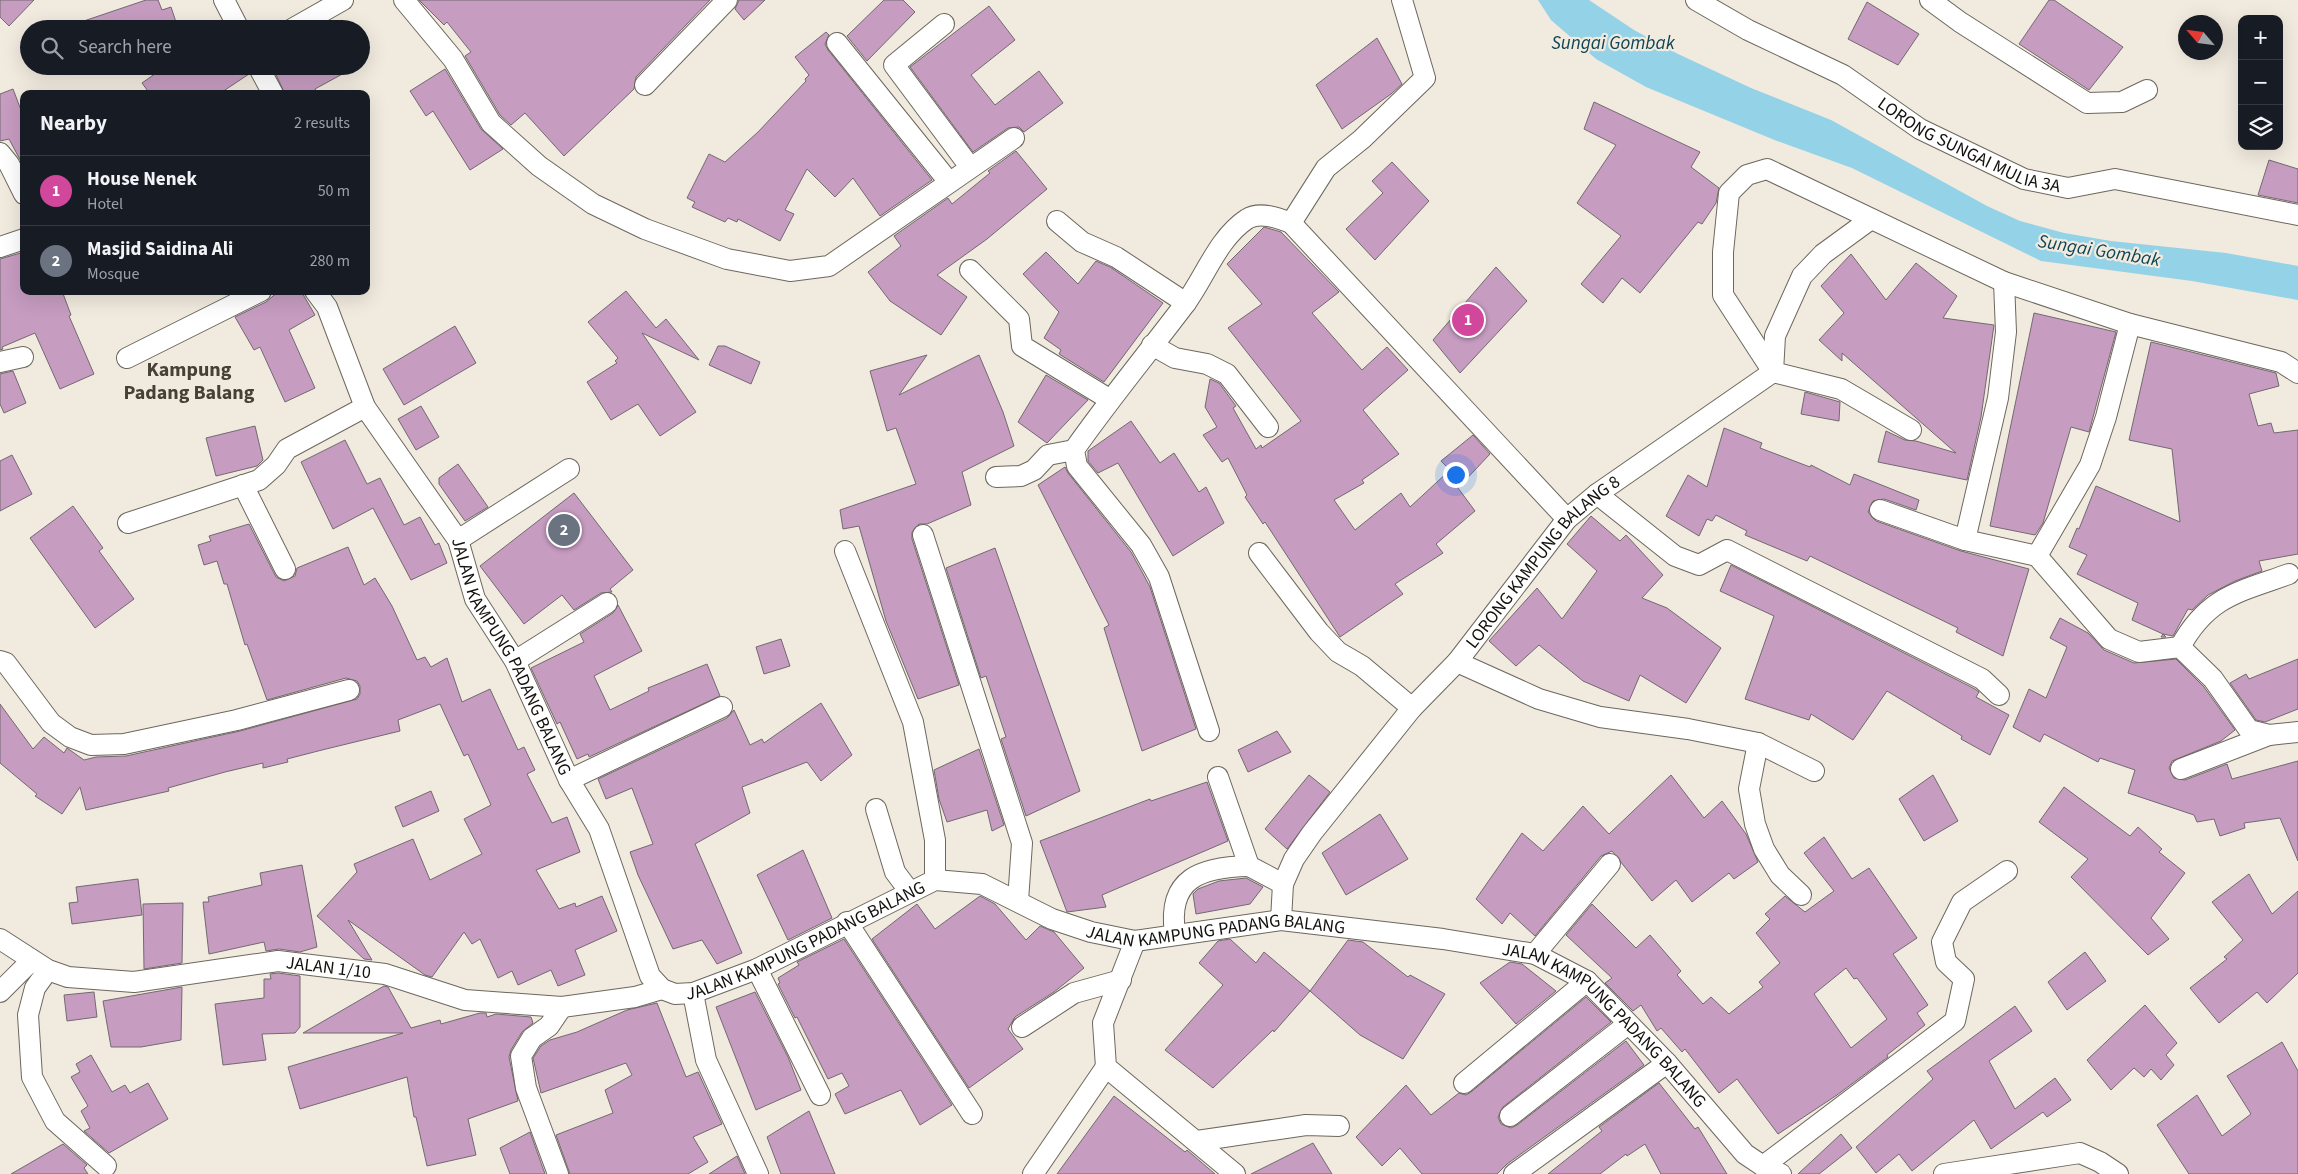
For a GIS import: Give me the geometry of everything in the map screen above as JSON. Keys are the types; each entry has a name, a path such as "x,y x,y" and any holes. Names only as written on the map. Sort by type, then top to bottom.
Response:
{"street":[{"path":"224,0 234,20"},
{"path":"308,20 344,0"},
{"path":"404,0 454,59 490,123 539,166 593,204 645,229 727,259 790,271 829,266 883,231 949,182 1014,138"},
{"path":"646,85 727,0"},
{"path":"1291,223 1326,168 1362,139 1425,78 1402,0"},
{"name":"LORONG SUNGAI MULIA 3A","path":"1696,0 1748,30 1843,76 1920,129 2024,179 2068,188 2115,179 2298,215"},
{"path":"1930,0 1960,22 2087,103 2122,102 2147,90"},
{"path":"944,24 894,65 970,168"},
{"path":"837,43 949,182"},
{"path":"263,75 271,90"},
{"path":"0,153 9,164 20,186"},
{"path":"1911,430 1841,389 1773,372 1723,295 1723,252 1729,193 1747,175 1768,168 2004,282 2130,324 2281,362 2298,373"},
{"path":"996,477 1021,476 1034,470 1048,455 1074,450 1109,399 1186,303 1230,232 1249,218 1271,215 1291,223 1567,519"},
{"path":"1773,372 1775,336 1802,276 1823,254 1871,218"},
{"path":"1057,222 1082,242 1116,256 1186,303"},
{"path":"0,248 20,240"},
{"path":"970,270 1019,319 1022,346 1109,399"},
{"path":"1966,540 1998,398 2006,332 2004,282"},
{"path":"126,358 253,295"},
{"name":"JALAN KAMPUNG PADANG BALANG","path":"318,295 327,307 365,407 458,540 475,599 515,661 569,780 599,829 650,976 662,989 674,994 692,993 757,969 847,922 935,880 982,884 1018,900 1052,919 1092,932 1135,941 1175,933 1281,920 1443,939 1536,954 1587,981 1667,1064 1745,1154 1772,1170"},
{"path":"2037,556 2090,465 2106,417 2130,324"},
{"path":"1152,345 1176,358 1207,364 1227,374 1268,427"},
{"path":"0,362 23,357"},
{"name":"LORONG KAMPUNG BALANG 8","path":"1281,920 1284,884 1294,859 1312,833 1412,708 1457,662 1567,519 1597,494 1773,372"},
{"path":"128,523 259,480 276,465 287,449 365,407"},
{"path":"1074,450 1077,466 1141,545 1159,578 1209,731"},
{"path":"458,540 569,469"},
{"path":"243,485 285,569"},
{"path":"1597,494 1675,556 1699,565 1727,550 1982,679 1999,695"},
{"path":"1880,510 1966,540 2037,556 2109,639 2139,652 2180,647"},
{"path":"923,535 1022,843 1018,900"},
{"path":"845,551 913,722 935,840 935,880"},
{"path":"1259,553 1319,632 1338,652 1362,666 1412,708"},
{"path":"2180,647 2192,625 2222,598 2289,574"},
{"path":"515,661 607,603"},
{"path":"2180,647 2213,679 2249,730 2269,735"},
{"path":"0,661 6,663 51,723 70,738 91,745 124,744 237,720 349,690"},
{"path":"1457,662 1539,699 1600,717 1688,728 1758,743 1814,771"},
{"path":"569,780 722,707"},
{"path":"2180,769 2269,735 2298,732"},
{"path":"1758,743 1749,789 1755,824 1764,849 1780,875 1801,895"},
{"path":"1218,777 1249,866"},
{"path":"876,810 895,872 910,892"},
{"path":"1536,954 1610,864"},
{"path":"1175,933 1172,914 1175,896 1184,883 1226,866 1249,866 1284,884"},
{"path":"1772,1170 1956,1021 1964,980 1946,962 1942,942 1962,902 2007,871"},
{"path":"847,922 972,1114"},
{"name":"JALAN 1/10","path":"0,939 40,965 68,977 134,982 278,961 385,974 465,1000 562,1007 635,997 662,989"},
{"path":"1033,1174 1106,1067 1102,1023 1121,980 1135,941"},
{"path":"0,992 40,965"},
{"path":"40,965 28,1015 32,1077 55,1121 105,1171"},
{"path":"757,969 820,1095"},
{"path":"1022,1027 1074,993 1121,980"},
{"path":"1464,1083 1587,981"},
{"path":"692,993 706,1060 758,1174"},
{"path":"558,1174 526,1088 521,1056 532,1038 548,1026 562,1007"},
{"path":"1510,1116 1628,1024"},
{"path":"1514,1174 1667,1064"},
{"path":"1106,1067 1235,1174"},
{"path":"1197,1141 1306,1125 1339,1126"},
{"path":"1944,1174 1979,1172 2080,1153 2100,1162 2118,1174"}],"water":[{"name":"Sungai Gombak","path":"1538,0 1589,0 1634,30 1678,54 1751,88 1831,120 1987,206 2020,221 2064,233 2111,241 2226,253 2298,266 2298,300 2192,281 2041,261 1852,168 1777,141 1646,87 1596,59 1551,20"}],"building":[{"path":"0,0 34,0 9,26 0,17"},
{"path":"146,0 158,0 162,10 171,7 175,20 87,20"},
{"path":"419,0 710,0 636,77 634,89 564,156 525,113 511,125 500,115 465,56 471,52 447,22 444,25"},
{"path":"739,0 765,0 744,20 735,9"},
{"path":"884,0 903,0 915,12 867,61 847,36"},
{"path":"2049,0 2054,0 2123,47 2089,90 2019,44"},
{"path":"1867,2 1919,34 1898,65 1848,39"},
{"path":"989,6 1015,40 971,75 995,105 1039,71 1063,103 1024,132 1019,127 1008,128 973,152 910,67"},
{"path":"826,32 829,35 825,44 828,50 932,180 880,216 853,178 835,197 807,169 785,210 794,214 780,241 738,219 737,222 728,218 725,222 692,207 695,202 687,198 709,154 725,162 758,132 806,81 805,79 809,75 795,57"},
{"path":"1377,38 1402,84 1342,129 1316,85"},
{"path":"445,69 481,129 503,149 470,170 433,111 426,116 410,91"},
{"path":"153,75 248,75 225,90 147,90 142,83"},
{"path":"276,75 341,75 316,90 283,90"},
{"path":"13,89 20,107 20,160 9,139 0,141 0,94"},
{"path":"1594,102 1700,152 1691,167 1719,188 1716,203 1702,224 1698,222 1640,293 1622,278 1603,303 1581,284 1621,236 1577,203 1616,145 1584,129"},
{"path":"1016,151 1047,189 987,239 937,275 967,297 941,335 890,301 868,272 901,246 894,236 948,198 952,204 990,173 988,171"},
{"path":"2269,160 2298,169 2298,203 2258,195"},
{"path":"1392,162 1429,201 1375,260 1346,229 1383,193 1372,181"},
{"path":"1264,227 1281,232 1339,292 1312,313 1362,370 1387,347 1408,370 1363,410 1399,454 1362,480 1364,483 1334,500 1355,530 1401,493 1410,507 1450,470 1441,461 1473,435 1490,454 1458,488 1475,511 1436,544 1443,553 1395,584 1403,594 1340,637 1265,522 1263,524 1245,497 1247,495 1228,458 1222,462 1203,435 1217,427 1205,407 1210,379 1219,383 1236,406 1233,408 1256,449 1261,445 1262,448 1301,421 1228,328 1262,304 1227,264"},
{"path":"1046,252 1078,284 1096,261 1110,267 1163,303 1104,382 1059,354 1061,350 1044,338 1059,312 1023,274"},
{"path":"20,253 20,295 64,295 71,315 69,316 94,374 60,389 35,333 2,347 3,349 0,350 0,259"},
{"path":"1851,254 1886,300 1916,263 1957,296 1943,318 1994,325 1981,417 1967,480 1878,462 1886,431 1905,440 1916,441 1956,453 1842,353 1842,361 1819,340 1844,313 1821,286"},
{"path":"1496,267 1527,301 1460,373 1433,340"},
{"path":"626,291 656,328 666,319 699,360 642,333 696,412 660,436 638,404 611,420 587,382 617,363 615,361 618,358 588,322"},
{"path":"274,295 303,295 315,315 289,330 315,388 285,402 260,347 254,350 235,317 266,302"},
{"path":"2034,313 2116,332 2089,432 2071,427 2043,523 2035,535 1990,526"},
{"path":"455,326 476,363 404,405 383,369"},
{"path":"2151,342 2276,373 2279,386 2249,394 2258,426 2271,423 2274,433 2298,430 2298,554 2259,561 2262,571 2235,581 2208,595 2192,610 2188,609 2173,636 2163,634 2132,620 2138,603 2077,574 2087,555 2069,547 2077,528 2079,529 2096,486 2180,522 2172,449 2129,440"},
{"path":"718,346 725,346 760,362 751,384 709,365"},
{"path":"927,355 899,395 979,355 1003,412 1014,446 962,472 971,505 927,524 919,524 912,532 912,539 959,685 918,699 886,621 859,526 843,529 840,510 916,484 896,428 887,431 870,371"},
{"path":"13,371 26,403 4,413 0,404 0,374"},
{"path":"1046,375 1088,400 1047,443 1018,422"},
{"path":"1805,392 1840,402 1839,421 1801,414"},
{"path":"421,406 439,437 416,450 398,419"},
{"path":"1131,421 1160,463 1174,453 1199,492 1206,487 1224,523 1173,556 1118,463 1098,473 1088,461 1088,451"},
{"path":"255,426 263,460 257,466 216,476 206,438"},
{"path":"1724,428 1762,443 1760,448 1810,467 1811,465 1850,485 1854,474 1919,500 1916,510 1884,499 1873,501 1868,512 1876,521 1961,551 2029,569 2003,656 1956,632 1958,628 1810,556 1807,561 1745,535 1747,531 1716,515 1712,521 1707,519 1699,536 1666,516 1688,475 1707,487"},
{"path":"345,440 367,484 380,478 404,525 420,517 435,545 439,543 447,563 411,580 373,508 333,529 301,462"},
{"path":"12,455 32,494 0,511 0,461"},
{"path":"458,464 488,507 465,521 439,484 439,478"},
{"path":"1065,467 1131,552 1150,587 1196,729 1142,751 1104,628 1109,625 1038,485"},
{"path":"574,493 633,570 610,589 612,592 601,593 574,610 562,595 524,624 480,566"},
{"path":"73,506 103,548 99,551 134,599 95,628 30,538"},
{"path":"1591,516 1620,541 1626,535 1663,575 1642,598 1667,608 1721,648 1686,703 1640,675 1629,701 1583,681 1539,645 1516,666 1489,641 1537,588 1562,619 1597,571 1567,544"},
{"path":"249,524 276,577 284,581 295,576 297,568 348,547 364,585 375,578 392,606 417,660 425,657 431,667 447,658 462,702 490,689 518,750 524,747 535,770 527,774 552,823 567,817 580,852 536,870 559,909 575,903 576,907 602,896 617,931 575,950 585,975 558,986 551,970 518,985 512,971 498,978 480,939 472,944 464,932 432,977 425,975 348,920 372,960 364,959 317,916 357,872 354,864 413,839 430,880 482,854 464,819 491,805 468,754 464,756 440,704 398,720 400,731 287,759 288,762 263,768 263,763 225,772 168,788 169,791 86,810 80,787 62,814 35,796 37,794 0,763 0,704 33,749 44,737 64,753 67,748 84,760 96,757 126,756 240,731 357,699 360,694 360,686 357,681 346,678 267,700 247,644 245,645 227,584 224,584 217,561 204,565 198,545 211,541 209,536"},
{"path":"995,548 1080,791 1026,816 1001,739 1006,737 986,676 981,678 946,568"},
{"path":"1731,565 1975,689 1979,692 1976,697 2009,715 1990,755 1961,739 1962,736 1887,691 1853,740 1811,714 1809,720 1745,699 1774,616 1720,591"},
{"path":"618,605 642,651 594,676 610,710 649,691 648,688 707,664 720,696 589,757 588,754 577,759 560,722 557,724 531,668 584,642 580,634 613,613"},
{"path":"2060,618 2088,633 2104,650 2134,663 2176,659 2204,687 2235,730 2221,741 2172,761 2169,768 2174,778 2185,780 2227,764 2232,779 2298,761 2298,861 2280,818 2244,823 2245,828 2220,836 2214,819 2197,822 2194,815 2128,793 2135,770 2100,758 2098,762 2044,734 2040,742 2013,727 2029,689 2046,698 2067,647 2050,638"},
{"path":"781,639 790,666 764,674 756,647"},
{"path":"2298,659 2298,709 2265,722 2256,720 2230,683 2246,674 2249,679"},
{"path":"821,703 852,755 821,781 807,762 742,787 750,813 695,844 742,953 717,964 702,940 673,949 638,875 630,852 653,844 632,788 606,799 598,779 727,718 734,710 750,745 762,739 764,743"},
{"path":"1277,731 1291,752 1248,772 1238,750"},
{"path":"979,749 1004,825 992,831 987,810 947,822 939,799 934,770"},
{"path":"1309,775 1330,792 1287,849 1265,829"},
{"path":"1671,775 1704,818 1722,801 1746,834 1758,862 1734,879 1729,873 1692,902 1676,880 1652,901 1612,851 1601,856 1535,936 1510,913 1502,924 1476,899 1522,833 1543,851 1583,806 1609,834"},
{"path":"1933,775 1958,821 1924,841 1899,799"},
{"path":"1207,782 1228,841 1102,895 1106,907 1067,912 1040,841 1150,799 1151,801"},
{"path":"2064,787 2130,836 2138,827 2162,849 2159,852 2185,873 2151,918 2169,939 2148,955 2071,877 2088,859 2039,822"},
{"path":"431,791 439,811 403,827 395,807"},
{"path":"1380,814 1408,859 1346,895 1322,853"},
{"path":"1824,837 1852,879 1869,868 1917,938 1893,954 1928,1005 1917,1013 1925,1025 1887,1055 1888,1057 1837,1095 1778,1134 1737,1079 1719,1093 1685,1049 1682,1052 1661,1028 1657,1031 1641,1005 1633,1011 1605,983 1612,978 1566,935 1592,904 1636,948 1650,935 1681,971 1677,975 1703,1004 1711,997 1729,1014 1763,987 1759,982 1780,963 1756,933 1770,919 1765,914 1785,896 1805,912 1834,891 1804,853","holes":["1846,968 1854,979 1857,978 1887,1019 1851,1048 1814,994"]},
{"path":"803,850 832,918 788,940 757,875"},
{"path":"302,865 317,947 300,952 279,949 266,951 264,942 209,954 203,902 209,902 208,897 262,885 260,873"},
{"path":"2249,874 2272,914 2298,891 2298,973 2267,1003 2257,992 2219,1023 2190,988 2227,959 2224,957 2243,940 2212,902"},
{"path":"1246,878 1263,887 1250,904 1196,914 1193,894 1198,889 1219,881"},
{"path":"138,879 142,915 72,924 69,903 78,902 76,887"},
{"path":"980,896 995,904 1026,940 1040,926 1054,932 1084,968 1054,992 1015,1017 1008,1029 1023,1049 969,1088 872,939 917,904 935,929"},
{"path":"183,903 182,963 144,969 143,904"},
{"path":"844,939 952,1105 920,1125 901,1090 845,1114 835,1094 849,1086 842,1073 828,1079 778,984 780,983 778,978 799,965 797,962"},
{"path":"1230,939 1256,963 1264,952 1310,991 1274,1032 1273,1030 1213,1088 1165,1050 1223,985 1199,963 1218,941"},
{"path":"1348,940 1363,942 1408,977 1410,975 1445,994 1403,1059 1360,1035 1310,991"},
{"path":"2085,952 2106,981 2067,1010 2048,982"},
{"path":"1510,962 1522,964 1556,991 1516,1024 1480,983"},
{"path":"278,973 300,976 300,1027 295,1033 262,1034 266,1060 223,1065 215,1004 264,998 264,979 271,979 270,974"},
{"path":"384,986 388,987 411,1028 440,1020 441,1024 480,1013 486,1013 487,1017 496,1014 531,1017 533,1023 522,1032 509,1057 518,1101 468,1119 476,1155 427,1166 416,1117 414,1117 407,1077 300,1109 288,1067 403,1033 303,1033"},
{"path":"182,987 181,1040 141,1047 111,1047 103,1001"},
{"path":"94,992 97,1017 67,1021 64,995"},
{"path":"755,992 788,1057 801,1090 756,1110 716,1007"},
{"path":"1586,997 1611,1022 1503,1107 1498,1117 1501,1124 1511,1128 1517,1125 1626,1041 1644,1065 1507,1164 1497,1174 1422,1174 1400,1148 1382,1166 1356,1137 1406,1085 1431,1115 1459,1093 1466,1095 1471,1092"},
{"path":"657,1003 686,1077 698,1072 722,1124 693,1137 708,1162 688,1174 570,1174 556,1135 613,1113 605,1090 632,1075 626,1063 541,1093 533,1058 541,1046 550,1040 577,1032 627,1010"},
{"path":"2145,1005 2177,1043 2166,1055 2174,1065 2161,1080 2151,1069 2144,1077 2134,1068 2111,1090 2087,1060"},
{"path":"2015,1006 2032,1031 1989,1061 2015,1109 2055,1078 2071,1100 2047,1117 2043,1112 1991,1149 1974,1120 1912,1171 1899,1154 1876,1173 1856,1147 1933,1079 1927,1071"},
{"path":"2282,1042 2298,1071 2298,1174 2189,1174 2157,1125 2197,1095 2222,1136 2251,1114 2227,1076"},
{"path":"91,1055 112,1092 125,1085 130,1093 148,1083 168,1119 109,1153 84,1131 90,1128 81,1111 88,1106 71,1077 80,1072 76,1064"},
{"path":"1659,1083 1695,1129 1698,1127 1727,1174 1661,1174 1645,1144 1627,1156 1626,1154 1600,1174 1548,1174 1602,1131 1599,1127"},
{"path":"1114,1096 1185,1152 1187,1150 1215,1174 1057,1174"},
{"path":"809,1111 835,1174 781,1174 767,1137"},
{"path":"530,1132 545,1174 510,1174 500,1148"},
{"path":"1841,1134 1852,1148 1819,1174 1798,1174"},
{"path":"1313,1143 1332,1174 1251,1174"},
{"path":"63,1144 87,1165 84,1168 88,1174 11,1174"},
{"path":"737,1156 745,1174 709,1174"}],"place":[{"name":"House Nenek","path":"1468,320"},
{"name":"Masjid Saidina Ali","path":"564,530"}],"district":[{"name":"Kampung Padang Balang","path":"189,382"}]}
